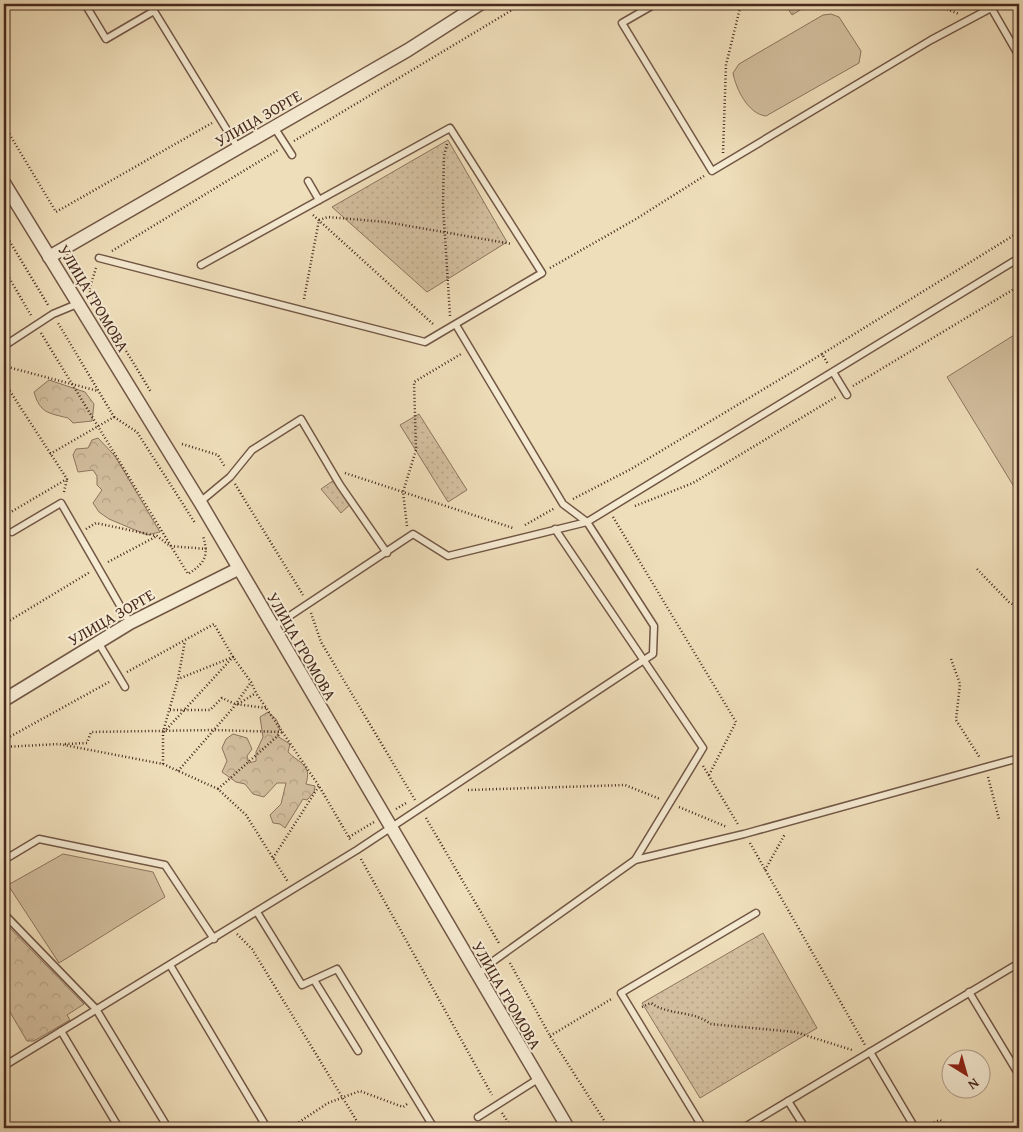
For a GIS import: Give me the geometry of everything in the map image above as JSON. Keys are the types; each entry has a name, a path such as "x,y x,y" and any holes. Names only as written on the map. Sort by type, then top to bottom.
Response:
{"street":[{"name":"УЛИЦА ЗОРГЕ","path":"49,256 408,50 480,4"},
{"name":"УЛИЦА ГРОМОВА","path":"4,183 200,502 568,1128"},
{"name":"УЛИЦА ЗОРГЕ","path":"4,700 130,623 238,569"}],"lane":[{"path":"86,4 106,39 154,11"},
{"path":"149,4 238,148"},
{"path":"655,4 622,23 712,171 990,6 1019,56"},
{"path":"274,127 292,155"},
{"path":"99,258 425,342 542,273 450,128 201,265"},
{"path":"308,182 319,200"},
{"path":"274,627 413,534 448,556 588,522 1019,258"},
{"path":"4,346 53,314 77,304"},
{"path":"4,1066 293,890 653,654 654,626 588,522 563,504 470,349 454,326"},
{"path":"833,372 846,393"},
{"path":"200,502 230,477 252,450 301,419 330,468 387,553"},
{"path":"12,532 61,504 99,566 130,623"},
{"path":"555,530 703,748 635,860"},
{"path":"98,642 125,687"},
{"path":"477,976 505,953 635,860 793,821 1019,758"},
{"path":"4,860 39,839 165,865 214,938"},
{"path":"257,912 302,986 337,969 434,1128"},
{"path":"703,1128 621,993 756,913"},
{"path":"4,914 96,1009 168,1128"},
{"path":"743,1128 1019,962"},
{"path":"170,965 267,1128"},
{"path":"314,980 358,1051"},
{"path":"969,992 1019,1075"},
{"path":"61,1031 119,1128"},
{"path":"868,1053 917,1128"},
{"path":"478,1117 538,1079"},
{"path":"788,1101 805,1128"}],"path":[{"path":"153,396 89,290 99,258 522,4"},
{"path":"723,164 726,65 741,4"},
{"path":"934,4 970,18"},
{"path":"4,125 56,212 220,119"},
{"path":"450,128 444,156 443,205 454,326"},
{"path":"542,273 636,219 712,171"},
{"path":"319,220 328,217 386,222 526,247"},
{"path":"303,310 319,220"},
{"path":"319,220 442,332"},
{"path":"4,232 5,238 114,417 137,432 197,528"},
{"path":"330,468 517,530 631,469 1019,232"},
{"path":"4,269 188,574 202,565 207,548 202,536"},
{"path":"630,509 693,483 846,393 1019,286"},
{"path":"408,530 403,492 416,450 414,382 470,349"},
{"path":"822,354 833,372"},
{"path":"4,366 99,391"},
{"path":"4,382 68,479 4,516"},
{"path":"50,454 114,417"},
{"path":"177,437 182,445 218,454 230,477 308,604 321,642 505,953 550,1036 609,1128"},
{"path":"621,512 612,516 736,722 709,775"},
{"path":"78,533 96,523 157,536 170,546 207,548"},
{"path":"4,624 99,566 157,536"},
{"path":"977,569 1009,602 1019,608"},
{"path":"4,740 214,624 256,693 319,786 512,1128"},
{"path":"163,764 163,732 178,679 185,640"},
{"path":"178,679 233,657"},
{"path":"163,732 233,657"},
{"path":"951,659 960,684 956,720 986,768 999,819"},
{"path":"178,771 233,708 251,682"},
{"path":"236,704 256,693"},
{"path":"170,710 210,710 222,698 236,704 266,708"},
{"path":"4,748 86,743 91,732 214,730 282,732"},
{"path":"218,789 282,732"},
{"path":"58,744 163,764 218,789 246,815 293,890"},
{"path":"698,757 765,870 868,1053"},
{"path":"444,791 625,785 744,834"},
{"path":"273,858 319,786"},
{"path":"765,870 793,821"},
{"path":"231,928 252,949 361,1128"},
{"path":"550,1036 621,993"},
{"path":"632,1011 651,1003 660,1010 702,1017 710,1024 795,1032 868,1053"},
{"path":"290,1128 328,1103 360,1091 403,1108 416,1098"},
{"path":"917,1128 940,1120 951,1128"}],"green space":[{"path":"785,4 810,4 792,15"},
{"path":"831,14 839,17 861,51 859,63 766,116 748,106 740,93 733,73 739,64 823,15"},
{"path":"448,140 507,242 427,292 332,207"},
{"path":"1019,332 1019,495 947,377"},
{"path":"49,380 85,392 94,404 92,421 73,423 68,418 50,413 42,408 34,392"},
{"path":"419,414 467,490 448,502 400,425"},
{"path":"98,438 115,456 160,532 147,535 109,519 99,512 93,503 102,490 97,485 97,476 93,470 78,472 73,455 76,449 88,448 92,440"},
{"path":"337,478 354,501 341,513 321,489"},
{"path":"268,712 276,719 280,727 277,736 290,744 288,752 306,768 306,784 315,786 314,792 307,800 303,799 285,828 280,824 273,823 270,815 281,804 286,783 277,783 264,797 253,794 245,784 236,782 222,772 227,761 222,748 226,739 233,734 247,738 252,749 247,756 249,763 256,761 256,752 263,737 260,717"},
{"path":"63,854 153,872 165,897 59,963 8,885"},
{"path":"4,922 84,1004 67,1015 70,1020 34,1041 27,1041 4,1002"},
{"path":"763,933 817,1028 700,1098 642,1003"}]}
